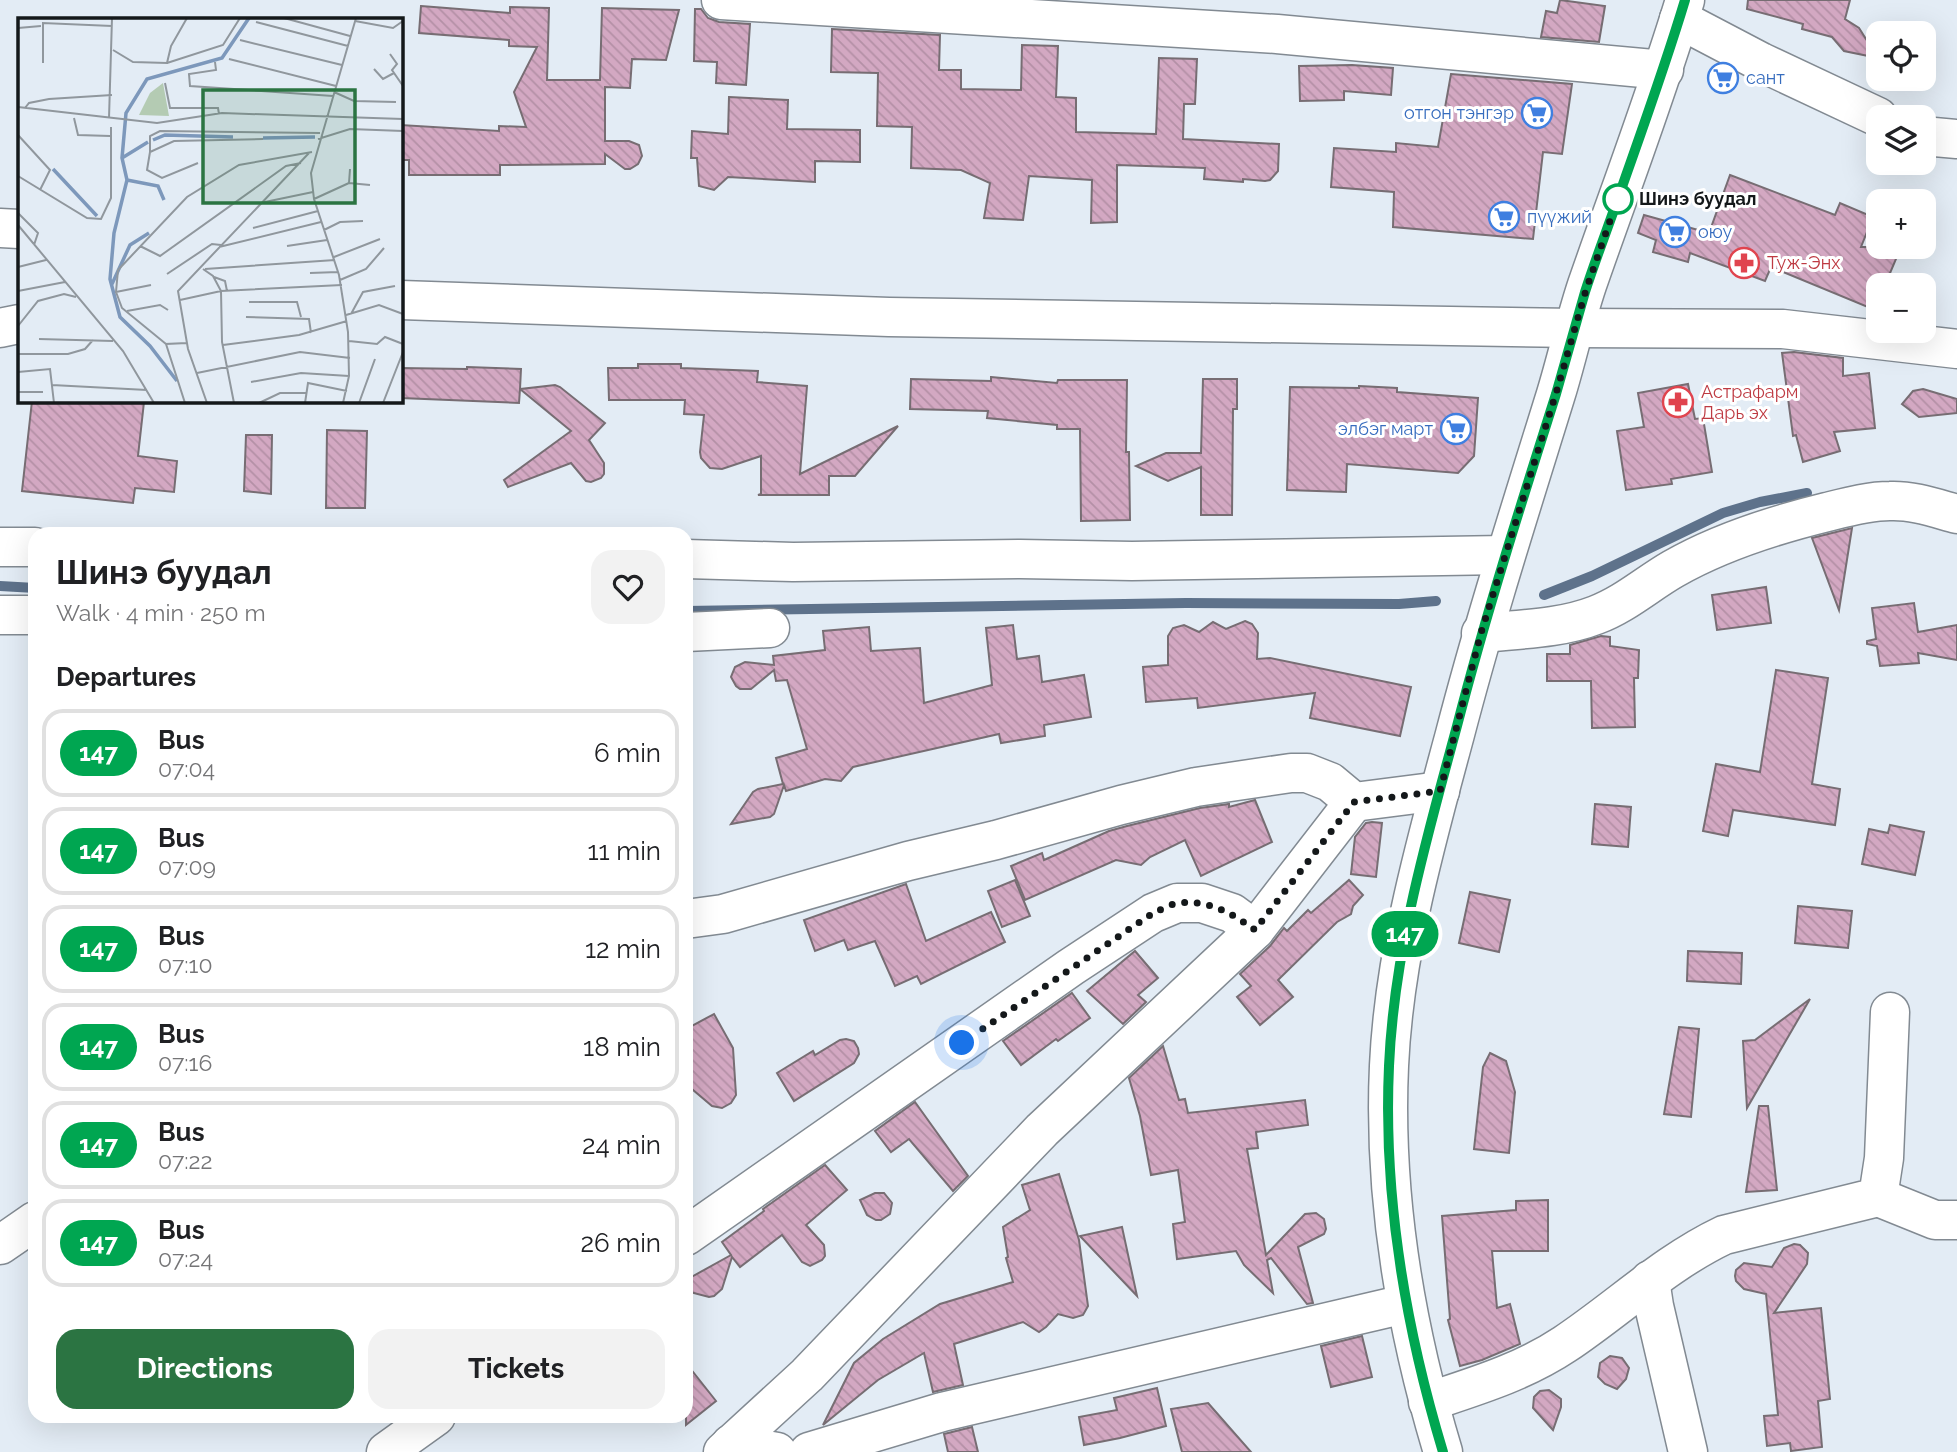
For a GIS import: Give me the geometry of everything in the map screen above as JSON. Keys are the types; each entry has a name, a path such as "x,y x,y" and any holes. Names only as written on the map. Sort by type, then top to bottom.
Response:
{"street":[{"path":"721,0 1277,34 1664,70"},
{"path":"1443,1452 1405,1304 1394,1233 1389,1159 1389,1067 1401,956 1481,633 1586,290 1664,70 1682,9 1761,62 1866,111"},
{"path":"1936,137 1957,139"},
{"path":"0,228 18,229"},
{"path":"402,300 889,317 1783,329 1957,349"},
{"path":"0,328 18,324"},
{"path":"1481,633 1555,626 1598,614 1639,593 1694,558 1747,535 1846,507 1903,501 1957,514"},
{"path":"0,547 28,547"},
{"path":"693,559 793,562 1020,559 1132,561 1505,555"},
{"path":"0,615 28,615"},
{"path":"693,632 770,628"},
{"path":"693,918 723,914 908,860 1196,788 1291,773 1307,773 1329,782 1354,802"},
{"path":"727,1448 807,1375 1042,1130 1255,930 1354,802 1440,791"},
{"path":"693,1231 1071,967 1153,913 1177,903 1202,903 1232,913 1255,930"},
{"path":"1878,1197 1884,1158 1890,1012"},
{"path":"1428,1402 1492,1381 1532,1363 1565,1344 1650,1280 1724,1235 1878,1197 1935,1220 1957,1220"},
{"path":"0,1245 28,1226"},
{"path":"1650,1280 1688,1452"},
{"path":"808,1452 942,1412 1405,1304"},
{"path":"386,1452 426,1423"},
{"path":"727,1448 777,1452"}],"building":[{"path":"1560,0 1605,6 1599,42 1541,37 1546,11 1557,13"},
{"path":"1748,0 1850,0 1845,19 1859,28 1866,39 1866,56 1844,51 1832,37 1802,29 1803,24 1747,9"},
{"path":"421,6 510,13 510,7 549,8 547,80 600,80 602,8 679,10 666,60 632,59 630,88 605,87 605,141 629,141 639,145 642,156 638,164 630,169 625,169 605,154 605,164 500,165 500,175 409,175 409,160 402,160 402,125 499,131 499,126 526,127 514,92 537,47 509,46 509,40 419,33"},
{"path":"695,9 701,9 708,18 719,22 750,24 746,85 716,83 717,62 694,61"},
{"path":"832,29 940,35 939,70 961,70 961,89 1021,90 1022,45 1058,46 1056,97 1076,98 1076,132 1156,134 1159,58 1197,59 1195,104 1184,104 1183,139 1279,144 1278,171 1270,180 1243,179 1243,182 1204,179 1205,168 1117,165 1117,222 1091,223 1092,180 1029,176 1023,220 984,218 990,183 961,170 911,168 912,127 877,126 878,73 831,72"},
{"path":"1352,65 1393,68 1391,95 1344,91 1344,100 1300,101 1299,66"},
{"path":"1451,74 1572,84 1562,154 1543,152 1533,239 1393,227 1394,192 1331,187 1334,148 1396,152 1396,143 1438,147"},
{"path":"729,97 788,100 787,129 860,130 860,162 815,161 815,182 728,177 714,190 699,186 697,158 691,158 692,131 728,134"},
{"path":"1730,175 1835,215 1840,203 1866,214 1866,234 1861,247 1866,247 1866,259 1896,259 1890,273 1866,273 1866,306 1771,267 1765,281 1690,253 1688,262 1653,252 1656,240 1638,233 1644,215 1709,233"},
{"path":"1782,353 1843,358 1843,376 1869,373 1875,428 1834,432 1840,451 1803,462 1796,435 1793,436"},
{"path":"638,364 681,364 681,368 758,371 757,382 807,386 800,474 898,426 855,476 829,476 829,495 758,495 761,494 761,456 722,469 710,468 701,458 700,452 704,415 684,414 685,400 609,400 608,368 638,368"},
{"path":"402,368 521,369 519,403 402,398"},
{"path":"991,377 1057,383 1058,380 1127,380 1126,452 1129,452 1130,520 1081,521 1080,429 1057,429 1057,425 987,418 988,411 910,409 911,379 991,381"},
{"path":"1203,379 1237,379 1237,409 1233,409 1232,515 1201,515 1201,467 1168,481 1136,466 1166,453 1201,453"},
{"path":"1688,384 1695,419 1703,418 1712,472 1671,479 1672,484 1626,490 1617,431 1644,427 1638,393"},
{"path":"555,385 560,387 605,423 589,440 604,463 604,474 601,478 586,481 571,463 508,487 504,480 571,431 520,389"},
{"path":"1290,387 1397,388 1397,392 1478,398 1474,456 1458,473 1347,464 1346,492 1287,490"},
{"path":"1923,389 1957,399 1957,413 1919,417 1902,404 1913,391"},
{"path":"32,402 144,402 138,456 177,461 174,492 135,488 133,503 22,491"},
{"path":"327,430 367,431 365,508 326,508"},
{"path":"246,435 272,435 271,494 244,491"},
{"path":"1852,528 1839,610 1812,538"},
{"path":"1766,587 1771,623 1717,630 1712,595"},
{"path":"1914,603 1918,632 1957,625 1957,660 1918,653 1919,663 1880,666 1877,646 1867,644 1867,641 1876,639 1872,608"},
{"path":"1245,621 1252,624 1258,633 1257,659 1270,658 1411,687 1400,736 1310,718 1315,693 1198,708 1197,698 1146,702 1143,667 1168,665 1168,636 1173,628 1184,625 1199,632 1213,622 1226,629"},
{"path":"1013,625 1017,659 1039,656 1042,682 1084,675 1091,717 1044,725 1045,736 1001,743 999,734 853,767 841,781 825,779 786,791 784,785 774,814 770,817 731,824 753,792 783,784 776,758 807,749 787,680 776,681 774,670 751,689 740,689 731,677 735,667 745,662 774,665 773,656 825,650 823,631 869,627 871,651 920,648 924,703 992,685 986,628"},
{"path":"1601,636 1610,637 1610,646 1639,650 1638,678 1634,678 1635,727 1592,728 1591,681 1547,681 1547,654 1570,654 1570,645"},
{"path":"1776,670 1828,678 1812,784 1840,789 1835,825 1733,810 1728,836 1703,831 1716,764 1760,772"},
{"path":"1255,800 1272,842 1201,876 1185,840 1150,857 1141,865 1116,860 1025,900 1011,866 1042,853 1044,860 1109,831 1127,826 1200,808 1229,804 1229,807"},
{"path":"1595,804 1631,807 1628,847 1592,844"},
{"path":"1366,823 1382,823 1376,877 1351,874 1355,837"},
{"path":"1890,825 1924,832 1915,875 1862,864 1869,829 1888,833"},
{"path":"1015,880 1030,916 1002,927 988,891"},
{"path":"1349,880 1363,895 1353,906 1351,914 1337,922 1278,980 1293,997 1260,1025 1237,997 1251,986 1240,974 1270,946 1284,928 1287,931 1308,910 1311,913"},
{"path":"906,884 926,941 991,912 1005,942 921,984 917,976 895,986 875,941 848,950 844,940 815,951 804,920"},
{"path":"1470,892 1510,900 1499,952 1459,943"},
{"path":"1798,906 1852,911 1848,948 1795,943"},
{"path":"1135,951 1158,978 1138,995 1146,1002 1123,1024 1087,991"},
{"path":"1688,951 1742,953 1741,984 1687,981"},
{"path":"1072,993 1090,1018 1021,1065 1003,1041"},
{"path":"1810,999 1747,1108 1743,1041 1755,1040"},
{"path":"714,1014 733,1048 736,1095 731,1103 722,1108 712,1106 693,1090 693,1025"},
{"path":"1679,1027 1699,1029 1691,1117 1664,1114"},
{"path":"846,1039 854,1041 858,1048 859,1054 854,1063 794,1101 777,1073 813,1051 815,1055"},
{"path":"1163,1046 1179,1100 1185,1099 1188,1113 1305,1100 1308,1125 1256,1132 1258,1148 1247,1149 1266,1255 1305,1214 1316,1213 1324,1219 1324,1234 1298,1247 1313,1303 1307,1304 1271,1258 1267,1260 1273,1293 1244,1265 1236,1251 1177,1259 1173,1224 1185,1222 1178,1170 1151,1175 1140,1116 1129,1078"},
{"path":"1490,1053 1506,1061 1515,1092 1509,1153 1474,1149 1483,1067"},
{"path":"915,1102 968,1176 953,1191 909,1139 891,1152 875,1131"},
{"path":"1759,1106 1768,1106 1777,1190 1746,1192"},
{"path":"825,1165 847,1190 806,1225 824,1245 825,1256 822,1260 810,1266 802,1262 782,1235 740,1267 732,1257 722,1289 714,1296 693,1293 693,1276 731,1255 722,1242 764,1211 763,1209"},
{"path":"1059,1174 1079,1240 1088,1306 1083,1315 1073,1318 1058,1314 1039,1332 1023,1322 954,1344 963,1385 933,1392 924,1353 878,1380 823,1425 854,1363 883,1339 940,1304 1013,1282 1006,1258 1003,1227 1030,1210 1022,1185"},
{"path":"875,1193 884,1193 892,1203 890,1214 881,1220 867,1215 860,1200"},
{"path":"1548,1200 1548,1251 1492,1251 1497,1308 1510,1304 1520,1344 1460,1366 1448,1320 1442,1216 1516,1210 1516,1201"},
{"path":"1122,1227 1137,1296 1080,1236"},
{"path":"1800,1245 1808,1253 1807,1264 1774,1313 1821,1308 1830,1399 1818,1401 1822,1447 1791,1451 1790,1443 1767,1446 1764,1416 1778,1415 1766,1294 1744,1289 1735,1276 1736,1270 1744,1263 1772,1267 1784,1248"},
{"path":"1362,1336 1372,1377 1331,1387 1321,1346"},
{"path":"1610,1356 1622,1358 1629,1368 1626,1379 1617,1389 1605,1384 1598,1377 1600,1363"},
{"path":"693,1372 716,1401 693,1419"},
{"path":"1157,1388 1166,1426 1084,1445 1079,1417 1117,1410 1114,1398"},
{"path":"1549,1390 1561,1399 1553,1430 1533,1408 1534,1397 1540,1391"},
{"path":"1208,1403 1251,1452 1182,1452 1171,1409"},
{"path":"972,1427 978,1452 948,1452 944,1434"}],"waterway":[{"path":"1544,595 1592,576 1723,513 1760,502 1807,493"},
{"path":"0,586 28,588"},
{"path":"693,611 1186,603 1399,604 1436,601"}],"bus line":[{"name":"147","path":"1443,1452 1405,1304 1394,1233 1389,1159 1389,1067 1401,956 1481,633 1586,290 1670,52 1685,0"}],"place":[{"name":"сант","path":"1723,78"},
{"name":"отгон тэнгэр","path":"1537,113"},
{"name":"Шинэ буудал","path":"1618,199"},
{"name":"пүүжий","path":"1504,217"},
{"name":"оюу","path":"1675,232"},
{"name":"Туж-Энх","path":"1744,263"},
{"name":"Астрафарм Дарь эх","path":"1678,402"},
{"name":"элбэг март","path":"1456,429"}],"route":[{"path":"962,1043 1153,913 1177,903 1202,903 1232,913 1255,930 1354,802 1440,791 1481,633 1586,290 1620,192 1618,199"}]}
